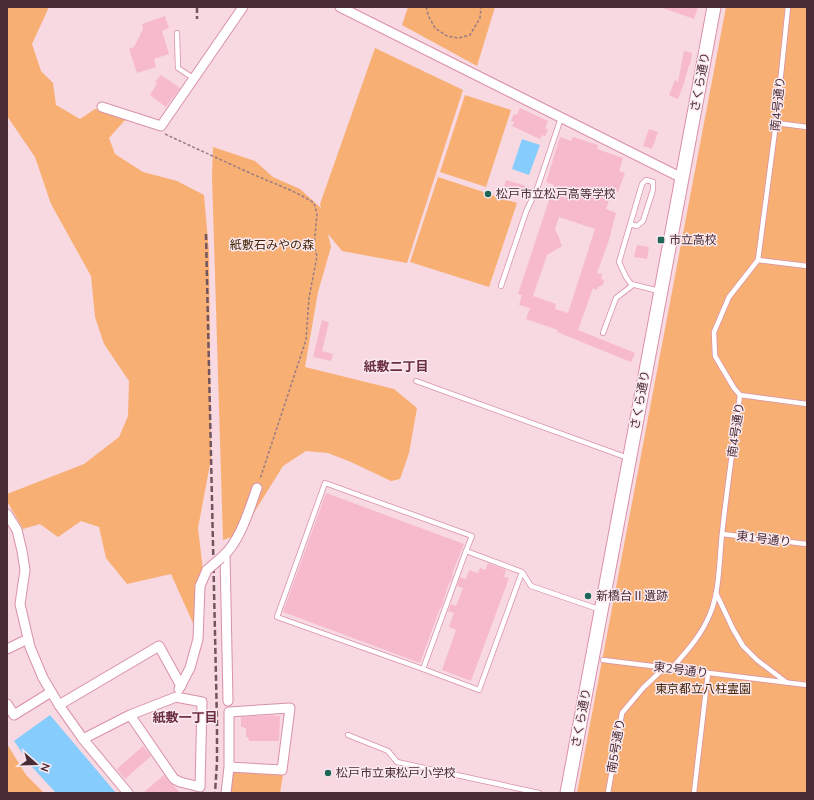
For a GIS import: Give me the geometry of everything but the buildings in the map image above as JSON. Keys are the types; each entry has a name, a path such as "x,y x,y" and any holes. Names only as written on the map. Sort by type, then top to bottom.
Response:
{"street":[{"path":"102,107 161,126 243,7"},
{"path":"340,7 682,178"},
{"name":"さくら通り","path":"567,793 714,7"},
{"path":"176,697 190,668 198,639 200,586 207,570 232,546 242,527 257,488"},
{"path":"7,514 17,530 22,551 25,570 20,604 30,647 43,678 59,705 83,739 128,793"},
{"path":"223,556 228,701"},
{"path":"7,650 28,639"},
{"path":"59,705 159,646 181,686"},
{"path":"7,704 14,715 51,692"},
{"path":"83,739 130,715 176,697 202,702 200,787 174,779 130,715"},
{"path":"226,793 229,767 229,712 290,708 282,770 229,767"}],"lane":[{"name":"南4号通り","path":"672,668 703,630 716,593 740,395 734,388 715,356 714,332 729,297 758,260 776,123 788,7"},
{"path":"177,33 178,68 193,78"},
{"path":"501,286 526,212 538,186 561,118"},
{"path":"776,123 807,127"},
{"path":"630,224 637,226 643,220 653,190 653,182 646,180 642,184 630,224 619,262 631,284 661,291"},
{"path":"758,260 807,266"},
{"path":"604,333 616,298 633,285"},
{"path":"416,381 629,459"},
{"path":"740,395 807,404"},
{"path":"423,669 472,536 325,483 277,617 479,690 522,572"},
{"name":"東1号通り","path":"722,534 807,544"},
{"path":"466,551 522,572 531,586 601,610"},
{"path":"716,593 743,646 757,660 787,683"},
{"name":"東2号通り","path":"603,660 807,685"},
{"name":"南5号通り","path":"608,793 622,713 643,688 664,668"},
{"path":"694,793 708,673"},
{"path":"348,735 388,752 397,762 539,793"}],"path":[{"path":"426,7 435,28 447,36 458,38 470,35 480,18 481,7"},
{"path":"161,126 163,134 303,196 314,203 317,214 314,246 318,256 309,298 306,340 257,488"}],"green space":[{"path":"7,7 49,7 32,44 41,71 53,83 56,105 80,119 95,109 120,113 125,120 109,138 115,154 143,172 177,181 204,195 209,252 211,459 198,528 204,579 201,641 171,574 127,584 106,558 99,527 81,521 58,537 40,524 23,529 7,501 7,494 84,464 119,437 128,416 129,381 104,344 95,317 91,276 51,204 35,157 7,116"},
{"path":"408,7 495,7 477,66 402,25"},
{"name":"東京都立八柱霊園","path":"726,7 807,7 807,793 577,793"},
{"name":"紙敷石みやの森","path":"375,48 463,90 407,263 342,251 328,234 331,247 318,292 305,367 394,389 417,408 409,453 400,479 391,481 328,453 306,451 283,466 243,533 223,540 212,176 213,147 255,161 273,177 300,189 321,208 320,204"},
{"path":"465,95 511,110 486,187 440,172"},
{"path":"438,177 517,203 489,287 410,262"},
{"path":"7,744 26,775 44,793 7,793"},
{"path":"235,772 283,775 280,793 230,793 232,775"}],"water":[{"path":"522,139 540,145 529,175 512,169"},
{"path":"50,715 116,793 56,793 33,768 14,741"}],"railway":[{"path":"197,7 197,19"},
{"path":"206,234 217,722 215,793"}],"place":[{"name":"松戸市立松戸高等学校","path":"488,194"},
{"name":"市立高校","path":"661,240"},
{"name":"新橋台Ⅱ遺跡","path":"588,596"},
{"name":"松戸市立東松戸小学校","path":"328,773"}],"district":[{"name":"紙敷二丁目","path":"396,367"},
{"name":"紙敷一丁目","path":"185,718"}]}
